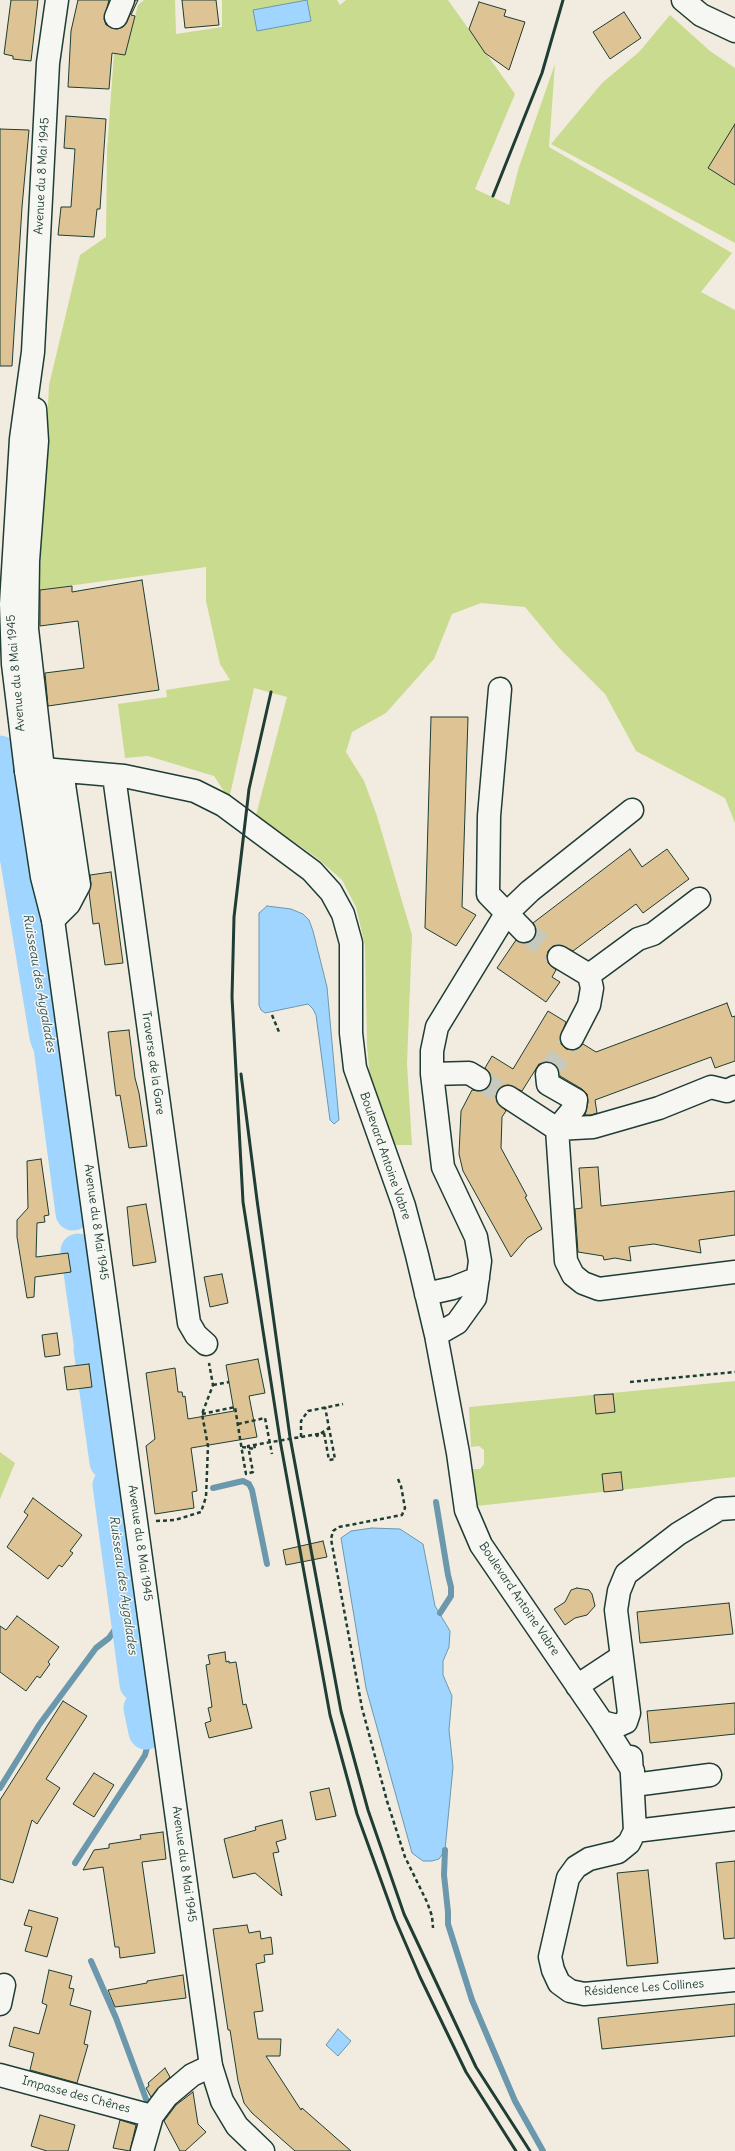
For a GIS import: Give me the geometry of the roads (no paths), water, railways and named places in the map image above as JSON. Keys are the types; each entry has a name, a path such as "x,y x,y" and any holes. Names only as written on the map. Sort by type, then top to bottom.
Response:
{"street":[{"name":"Avenue du 8 Mai 1945","path":"57,0 48,63 33,352 21,439 12,604 13,664 44,770 42,877 53,920 211,2066 222,2102 237,2126 263,2151"},
{"path":"684,0 701,15 731,29"},
{"path":"500,689 489,816 488,894 524,931"},
{"path":"44,770 78,885 69,904 53,920"},
{"name":"Boulevard Antoine Vabre","path":"44,770 114,776 195,791 223,805 312,871 331,892 343,914 351,943 352,1033 355,1068 404,1206 436,1335 458,1453 466,1510 482,1545 602,1722 633,1778"},
{"name":"Traverse de la Gare","path":"114,776 189,1323 196,1335 206,1344"},
{"path":"436,1335 457,1323 475,1298 480,1261 476,1237 443,1166 432,1074 432,1052 437,1027 506,914 530,891 632,810"},
{"path":"589,975 638,939 653,934 699,899"},
{"path":"559,957 589,975 592,988 589,1006 572,1038"},
{"path":"432,1074 469,1073 478,1079"},
{"path":"547,1074 548,1084 576,1100 575,1106 558,1129 566,1261 573,1275 583,1283 599,1289 735,1272"},
{"path":"508,1097 558,1129 593,1128 659,1108 710,1087 727,1091 735,1087"},
{"path":"426,1294 453,1288 478,1278"},
{"path":"735,1508 718,1510 678,1534 626,1574 619,1591 616,1610 629,1713 626,1722 633,1778 635,1831 735,1819"},
{"path":"577,1686 621,1657"},
{"path":"602,1722 617,1726 626,1722"},
{"path":"633,1778 710,1775"},
{"name":"Résidence Les Collines","path":"635,1831 629,1843 618,1852 589,1859 576,1867 568,1878 550,1957 552,1970 559,1983 570,1991 584,1994 735,1980"},
{"path":"142,2151 152,2116 167,2096 192,2075 211,2066"},
{"name":"Impasse des Chênes","path":"0,2075 152,2116"}],"water":[{"path":"307,0 311,21 257,31 253,10"},
{"path":"267,906 291,909 303,914 309,920 313,931 327,987 339,1120 334,1124 330,1120 316,1015 313,1009 308,1004 265,1013 261,1010 259,1005 259,913"},
{"path":"372,1528 400,1529 423,1544 435,1606 450,1631 449,1647 443,1661 443,1675 452,1696 449,1730 453,1767 445,1850 439,1859 432,1861 423,1861 412,1853 366,1688 341,1538 351,1531"},
{"path":"338,2029 351,2041 338,2056 326,2045"}],"waterway":[{"name":"Ruisseau des Aygalades","path":"0,753 47,1037 51,1047 73,1213"},
{"name":"Ruisseau des Aygalades","path":"78,1251 91,1342"},
{"name":"Ruisseau des Aygalades","path":"91,1349 107,1462"},
{"path":"213,1488 243,1481 249,1484 252,1490 267,1564"},
{"name":"Ruisseau des Aygalades","path":"110,1485 137,1684"},
{"path":"436,1502 451,1587 451,1596 440,1613"},
{"path":"0,1788 39,1725 96,1648 109,1638 127,1612"},
{"name":"Ruisseau des Aygalades","path":"141,1708 146,1732"},
{"path":"75,1863 145,1755 148,1744"},
{"path":"445,1850 444,1875 448,1924 472,2000 515,2101 543,2151"},
{"path":"91,1961 116,2018 146,2099"}],"tunnel":[{"path":"524,931 559,957"},
{"path":"547,1074 572,1038"},
{"path":"479,1079 508,1097"}],"railway":[{"path":"493,196 542,73 563,0"},
{"path":"271,692 249,789 234,917 232,997 243,1202 280,1440 330,1715 357,1814 395,1919 420,1977 466,2072 516,2151"},
{"path":"241,1074 290,1437 341,1711 368,1810 404,1914 476,2067 530,2151"}]}
